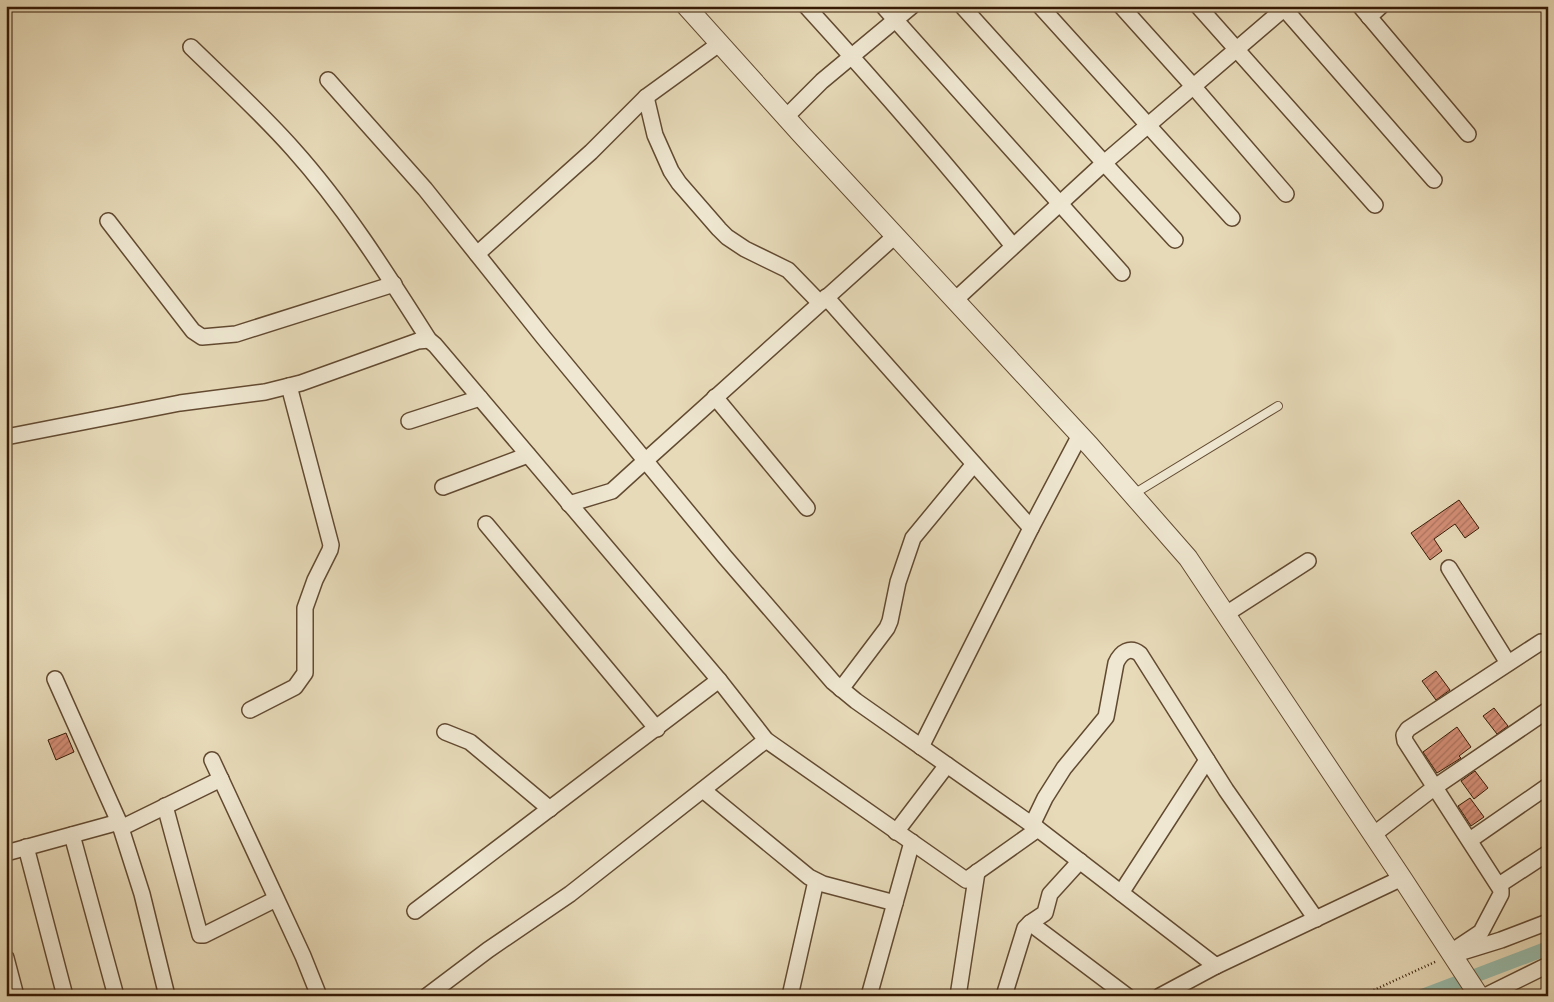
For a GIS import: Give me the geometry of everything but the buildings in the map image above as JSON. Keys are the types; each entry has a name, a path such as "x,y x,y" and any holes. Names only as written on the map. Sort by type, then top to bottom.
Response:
{"street":[{"path":"686,6 1080,436 1188,558 1479,995 1548,965"},
{"path":"806,6 981,206 1013,246"},
{"path":"883,6 1122,274"},
{"path":"786,117 822,81 912,6"},
{"path":"962,6 1175,240"},
{"path":"1040,6 1232,218"},
{"path":"1121,6 1286,194"},
{"path":"1198,6 1374,205"},
{"path":"1381,6 1364,12 1468,134"},
{"path":"955,300 1059,203 1284,7 1434,180"},
{"path":"477,254 591,152 646,97 720,44"},
{"path":"190,47 265,119 323,184 394,284 429,340 719,680 766,740 966,880 1035,827 1045,798 1064,768 1106,717 1116,663 1118,658 1127,651 1132,650 1140,654 1226,790 1316,918"},
{"path":"328,80 425,189 645,461 725,557 841,690 1035,827 1216,966"},
{"path":"646,97 654,135 675,177 719,230 745,249 788,270 823,300 1031,528"},
{"path":"108,221 192,331 202,337 236,334 394,284"},
{"path":"569,504 612,491 895,236"},
{"path":"6,437 180,403 265,392 289,386 418,342 429,340"},
{"path":"250,710 295,687 305,673 305,608 331,545 289,386"},
{"path":"409,421 480,398"},
{"path":"715,398 807,508"},
{"path":"921,747 1031,528 1080,436"},
{"path":"444,487 528,456"},
{"path":"841,690 887,628 898,582 913,538 974,464"},
{"path":"486,524 657,729"},
{"path":"1226,614 1308,561"},
{"path":"1449,568 1508,663"},
{"path":"1452,955 1481,932 1501,894 1499,885 1405,741 1404,735 1408,729 1540,642"},
{"path":"55,679 120,825 142,894 167,996"},
{"path":"415,911 657,729 719,680"},
{"path":"1373,835 1435,787 1548,710"},
{"path":"445,732 470,742 550,809"},
{"path":"431,993 570,894 766,740"},
{"path":"212,760 303,956 319,996"},
{"path":"1121,893 1207,760"},
{"path":"896,832 947,765"},
{"path":"6,853 72,835 120,825 221,779"},
{"path":"1470,840 1548,786"},
{"path":"703,790 809,877 816,881 895,903"},
{"path":"165,806 200,935 204,935 276,900"},
{"path":"72,835 116,996"},
{"path":"869,996 912,842"},
{"path":"26,847 65,996"},
{"path":"1499,885 1548,853"},
{"path":"1004,996 1025,928 1045,913 1050,894 1080,862"},
{"path":"958,996 977,872"},
{"path":"1160,996 1216,966 1402,878"},
{"path":"790,996 816,881"},
{"path":"1452,955 1501,940 1548,922"},
{"path":"1030,923 1127,996"},
{"path":"6,958 16,996"}],"lane":[{"path":"1132,495 1278,406"}],"path":[{"path":"1361,996 1452,955"}],"waterway":[{"path":"1422,996 1548,948"}]}
